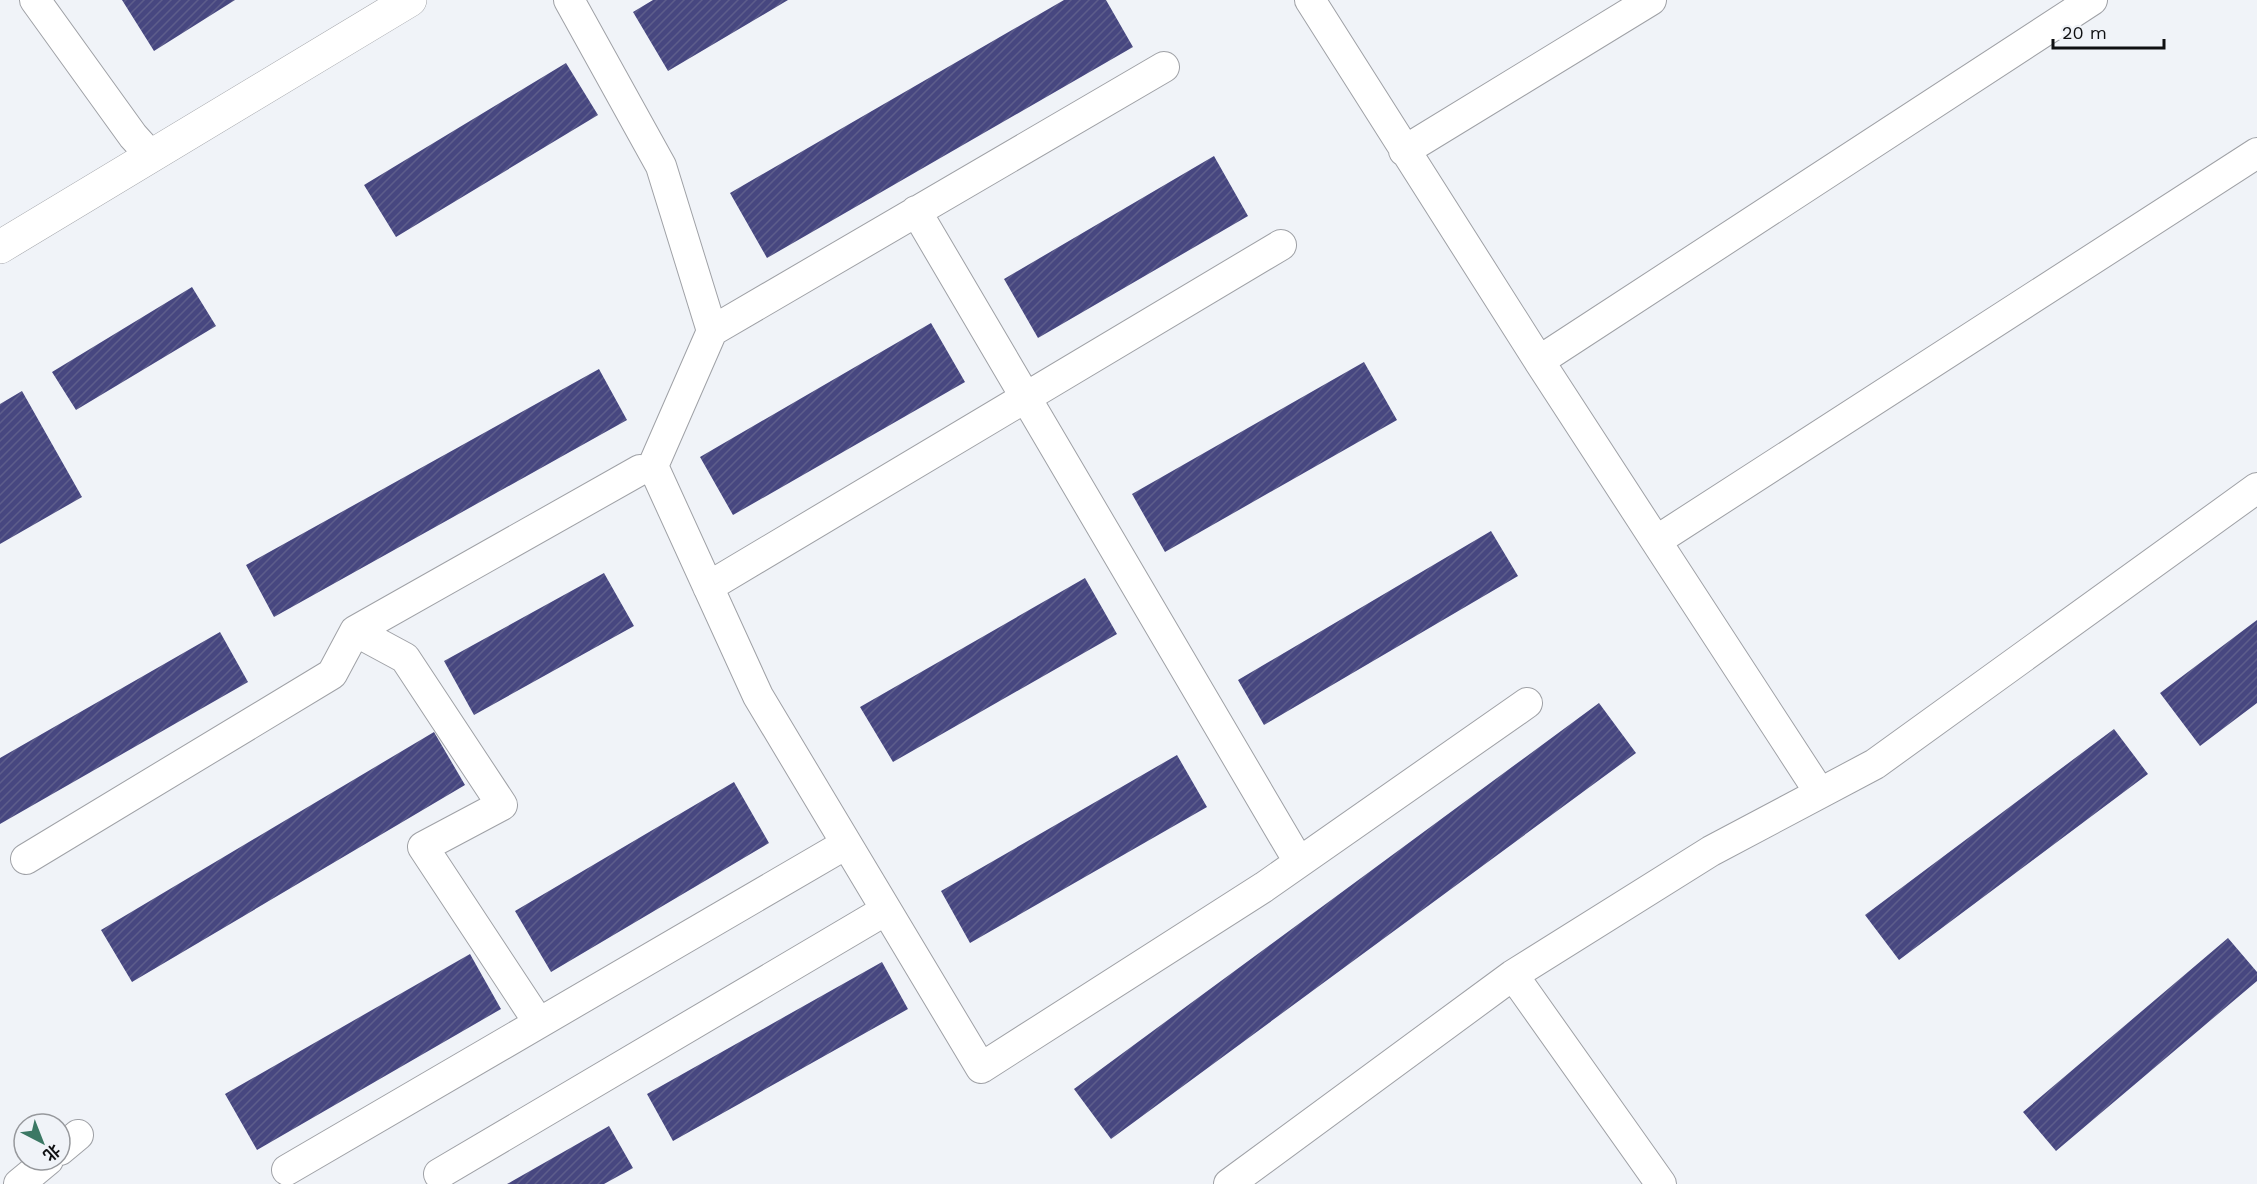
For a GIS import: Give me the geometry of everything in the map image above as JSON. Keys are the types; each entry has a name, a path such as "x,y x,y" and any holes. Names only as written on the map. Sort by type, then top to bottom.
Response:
{"street":[{"path":"35,0 133,136 151,156"},
{"path":"0,247 410,0"},
{"path":"569,0 661,166 712,331"},
{"path":"1310,0 1539,361 1820,793"},
{"path":"1404,151 1651,0"},
{"path":"1539,361 2092,0"},
{"path":"1164,67 712,331 653,466 758,696 981,1068 1264,887 1527,703"},
{"path":"1656,541 2257,153"},
{"path":"916,211 1299,862"},
{"path":"708,586 1281,245"},
{"path":"26,859 332,674 355,632 640,470"},
{"path":"1228,1184 1513,975 1711,851 1875,764 2257,488"},
{"path":"355,632 405,658 502,805 423,847 539,1023"},
{"path":"288,1170 846,844"},
{"path":"440,1174 886,910"},
{"path":"1513,975 1661,1184"},
{"path":"19,1184 34,1172"}],"building":[{"path":"122,0 235,0 154,51"},
{"path":"653,0 788,0 668,71 633,12"},
{"path":"1064,0 1106,0 1133,47 767,258 730,193"},
{"path":"566,63 598,115 396,237 364,185"},
{"path":"1214,156 1248,216 1038,338 1004,279"},
{"path":"192,287 216,326 76,410 52,372"},
{"path":"931,323 965,382 733,515 700,457"},
{"path":"1364,362 1397,420 1165,552 1132,494"},
{"path":"599,369 627,420 274,617 246,565"},
{"path":"22,391 82,497 0,544 0,404"},
{"path":"1491,531 1518,576 1264,725 1238,680"},
{"path":"604,573 634,626 474,715 444,661"},
{"path":"1085,578 1117,634 893,762 860,707"},
{"path":"2257,620 2257,703 2200,746 2160,693"},
{"path":"220,632 248,682 0,824 0,758"},
{"path":"1599,703 1636,753 1111,1139 1074,1089"},
{"path":"2114,729 2148,774 1899,960 1865,915"},
{"path":"434,732 465,785 132,982 101,930"},
{"path":"1177,755 1207,807 970,943 941,891"},
{"path":"734,782 769,843 551,972 515,911"},
{"path":"2228,938 2257,972 2257,981 2056,1151 2023,1112"},
{"path":"470,954 501,1009 257,1150 225,1094"},
{"path":"882,962 908,1009 673,1141 647,1094"},
{"path":"609,1126 633,1168 604,1184 507,1184"}]}
